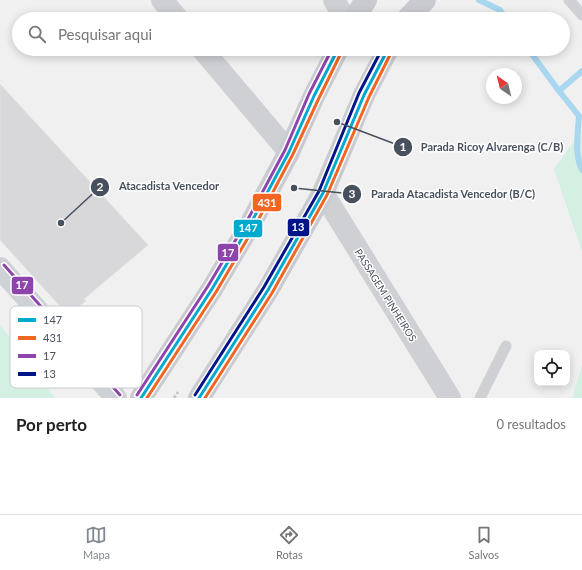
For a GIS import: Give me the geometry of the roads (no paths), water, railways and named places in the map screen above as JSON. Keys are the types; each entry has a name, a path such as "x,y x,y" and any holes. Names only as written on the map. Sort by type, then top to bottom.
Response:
{"main road":[{"path":"358,12 366,0"},
{"path":"414,12 425,0"},
{"path":"141,398 212,289 251,223 289,152 314,96 334,56"},
{"path":"190,393 268,290 322,193 364,95 384,56"}],"street":[{"path":"162,0 172,12"},
{"path":"334,0 341,12"},
{"path":"208,56 289,152"},
{"name":"PASSAGEM PINHEIROS","path":"322,193 450,398"},
{"path":"0,268 34,306"},
{"path":"107,388 116,398"}],"lane":[{"path":"569,0 582,15"},
{"path":"480,398 506,346"}],"waterway":[{"path":"479,0 501,12"},
{"path":"533,56 579,116 577,150 582,170"},
{"path":"559,91 582,71"}],"place":[{"name":"Parada Ricoy Alvarenga (C/B)","path":"337,122"},
{"name":"Parada Atacadista Vencedor (B/C)","path":"294,188"},
{"name":"Atacadista Vencedor","path":"61,223"}]}
